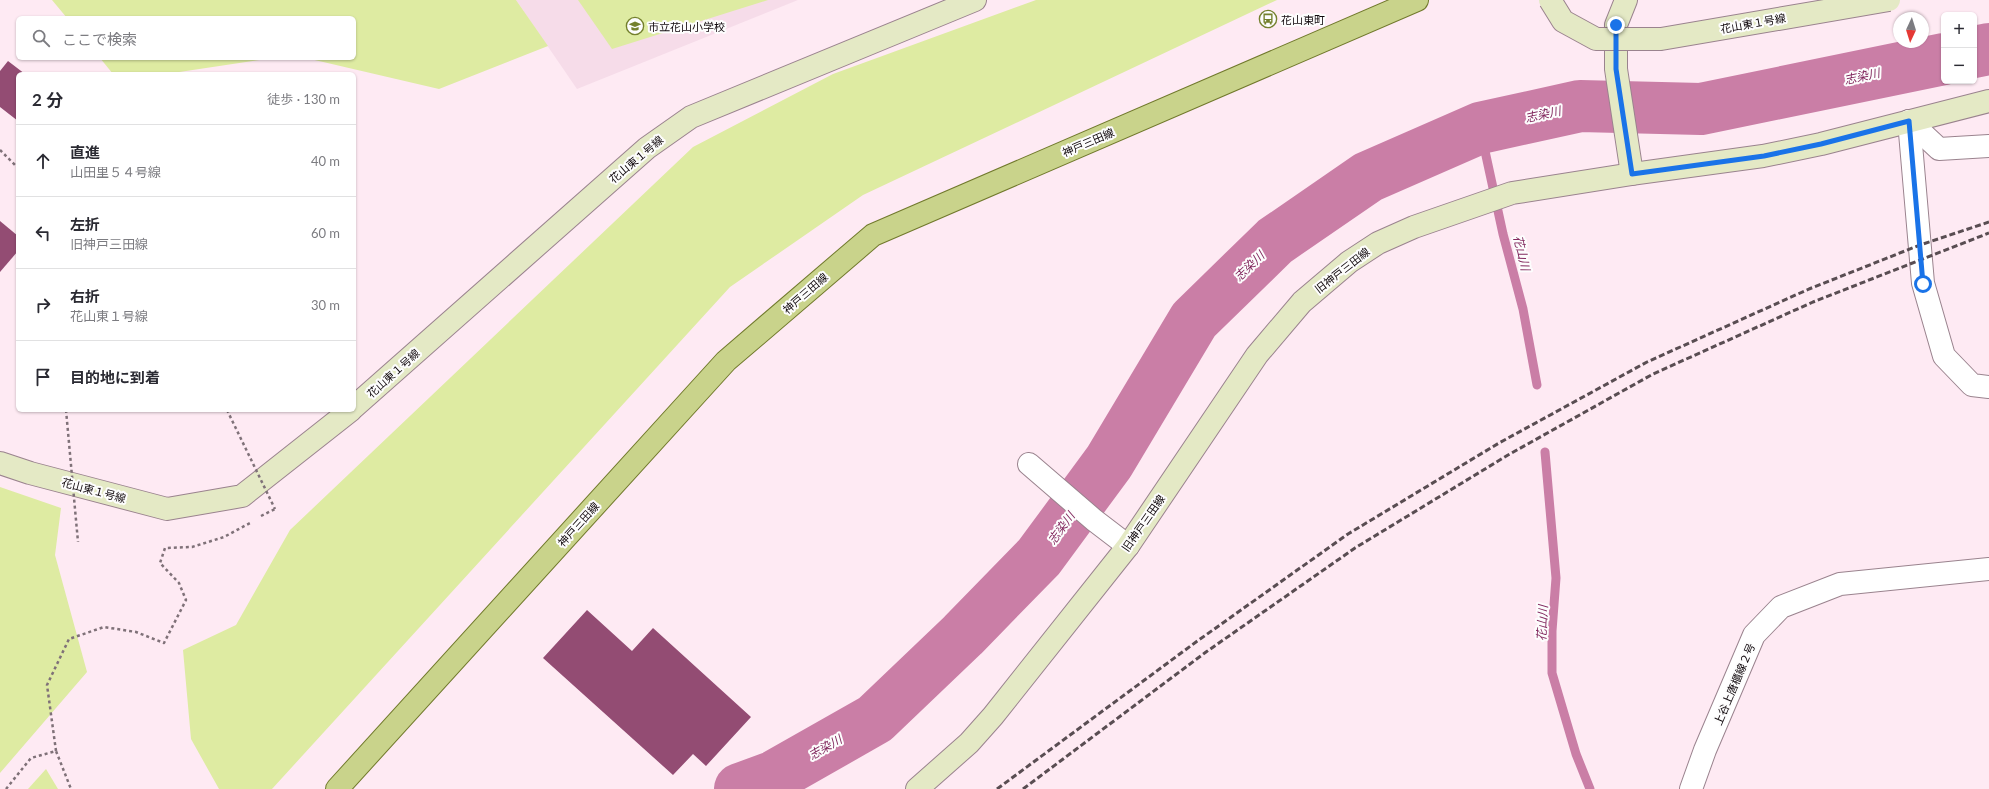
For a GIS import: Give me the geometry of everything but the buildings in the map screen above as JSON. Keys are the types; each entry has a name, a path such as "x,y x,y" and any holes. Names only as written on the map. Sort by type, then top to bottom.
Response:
{"main road":[{"name":"神戸三田線","path":"337,789 726,362 873,235 1417,0"}],"street":[{"name":"花山東１号線","path":"356,405 647,148 691,117 975,0"},
{"name":"花山東１号線","path":"1550,0 1563,21 1596,39 1635,40 1661,39 1889,0"},
{"path":"1626,0 1616,25 1616,69 1632,173"},
{"name":"旧神戸三田線","path":"917,789 963,748 993,716 1128,546 1257,355 1302,302 1349,262 1378,243 1414,226 1512,193 1632,173 1764,156 1821,144 1989,102"},
{"path":"1909,121 1939,149 1989,146"},
{"path":"1909,121 1923,284 1944,356 1972,384 1989,387"},
{"name":"花山東１号線","path":"0,463 38,475 167,509 242,496 348,412"},
{"path":"1028,464 1094,520 1128,546"},
{"name":"上谷上唐櫃線２号","path":"1691,789 1754,636 1781,607 1840,584 1989,569"}],"path":[{"path":"0,150 16,166"},
{"path":"66,412 78,542"},
{"path":"71,789 56,751 47,685 69,639 104,627 136,632 164,643 186,600 179,583 160,563 165,548 192,547 224,537 275,509 228,412"},
{"path":"6,789 31,758 56,751"}],"shaded area":[{"name":"市立花山小学校","path":"516,0 798,0 577,89"}],"green space":[{"path":"52,0 516,0 548,46 439,89 315,60 356,60 356,16 65,16"},
{"path":"578,0 768,0 612,49"},
{"path":"1036,0 1277,0 863,195 730,287 272,789 219,789 191,739 183,650 236,625 290,530 693,147 833,74"},
{"path":"102,60 260,60 179,72 111,72"},
{"path":"0,487 61,508 55,555 87,672 0,773"},
{"path":"46,769 58,789 28,789"}],"waterway":[{"name":"志染川","path":"1977,51 1989,49"},
{"name":"志染川","path":"740,789 773,777 875,719 963,635 1039,557 1109,462 1194,320 1275,241 1368,177 1480,128 1580,106 1701,109 1941,60"},
{"name":"花山川","path":"1480,128 1503,234 1523,309 1537,385"},
{"name":"花山川","path":"1545,452 1556,578 1552,631 1552,673 1576,754 1590,789"}],"railway":[{"path":"997,789 1196,642 1348,534 1499,443 1647,362 1809,289 1920,245 1989,222"},
{"path":"1023,789 1206,652 1355,548 1508,455 1653,374 1813,302 1989,233"}],"place":[{"name":"花山東町","path":"1268,19"},
{"name":"市立花山小学校","path":"635,26"}],"route":[{"path":"1616,25 1616,69 1632,174 1764,156 1821,144 1909,121 1923,284"}]}
